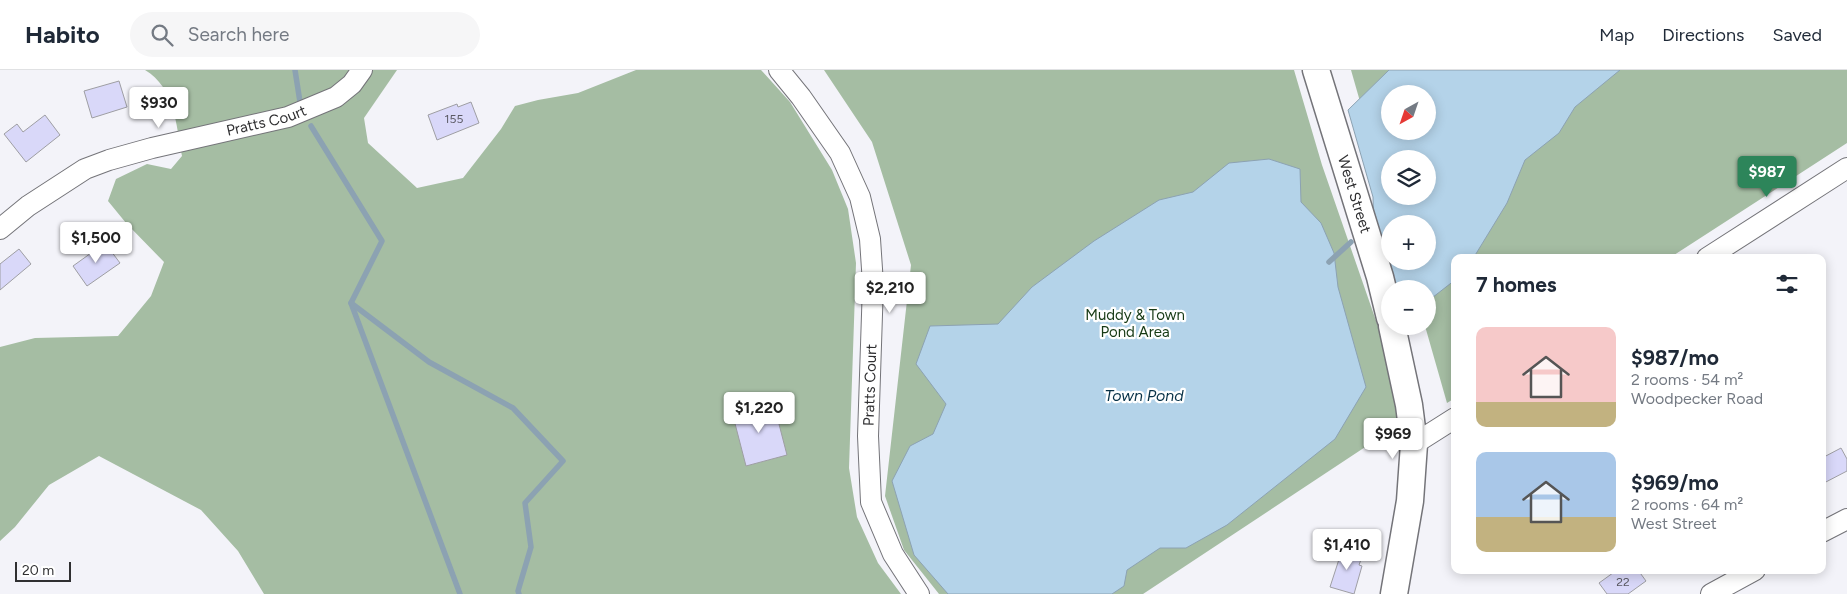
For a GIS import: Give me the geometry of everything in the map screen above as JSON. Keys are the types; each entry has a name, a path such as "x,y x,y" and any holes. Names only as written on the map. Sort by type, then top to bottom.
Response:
{"street":[{"name":"Pratts Court","path":"0,229 28,206 85,169 152,148 288,117 336,97 352,84 362,70"},
{"name":"Pratts Court","path":"779,70 801,97 840,153 863,206 870,239 873,284 868,436 871,502 893,554 920,594"},
{"name":"West Street","path":"1316,70 1381,281"},
{"path":"1713,254 1847,168"},
{"path":"1394,335 1409,405 1414,444 1410,502 1394,594"},
{"path":"1414,444 1451,421"},
{"path":"1826,530 1847,519"},
{"path":"1712,594 1748,574"}],"green space":[{"path":"145,70 397,70 364,118 368,143 417,188 463,178 501,129 515,106 578,93 636,70 761,70 790,102 832,170 848,209 856,263 849,468 857,517 878,563 901,594 264,594 238,551 201,510 99,456 49,485 15,527 0,541 0,347 35,338 118,336 151,296 164,262 126,223 108,201 116,179 147,164 171,169 182,156 176,119 168,97 163,87"},
{"name":"Muddy & Town Pond Area","path":"824,70 1294,70 1322,165 1383,341 1400,424 1143,594 939,594 904,550 885,496 911,265 872,142"},
{"path":"1351,70 1847,70 1847,143 1676,254 1451,254 1451,400 1447,403 1428,335 1436,335 1436,280 1428,280 1428,270 1436,270 1436,215 1392,215 1390,205 1436,205 1436,150 1381,150 1381,175"}],"water":[{"path":"1389,70 1620,70 1575,107 1559,133 1525,160 1507,203 1476,254 1451,254 1451,283 1436,295 1436,280 1389,280 1386,270 1436,270 1436,215 1381,215 1381,255 1374,234 1373,197 1348,110"},
{"name":"Town Pond","path":"1269,159 1300,169 1301,202 1321,223 1334,253 1338,287 1366,387 1335,439 1227,525 1186,548 1160,548 1127,570 1124,586 1112,594 948,594 914,555 892,481 910,446 933,434 946,404 916,364 930,326 998,324 1032,287 1094,241 1159,200 1193,192 1229,163"}],"building":[{"path":"119,81 127,107 92,118 84,91"},
{"path":"471,102 479,123 437,140 428,115 457,104 458,107"},
{"path":"45,115 60,135 26,162 4,134 17,124 23,132"},
{"path":"105,243 120,263 87,286 73,266"},
{"path":"19,249 31,264 0,290 0,264"},
{"path":"773,401 787,455 746,466 732,412"},
{"path":"1841,448 1847,459 1847,471 1826,482 1826,456"},
{"path":"1343,547 1363,554 1359,565 1362,566 1354,594 1330,587"},
{"path":"1611,574 1641,574 1646,581 1628,594 1607,594 1599,583"}],"waterway":[{"path":"295,70 300,102"},
{"path":"311,126 382,241 351,303 460,594"},
{"path":"1329,262 1351,242"},
{"path":"351,303 429,362 513,408 563,461 525,503 531,547 518,591 519,594"}]}
